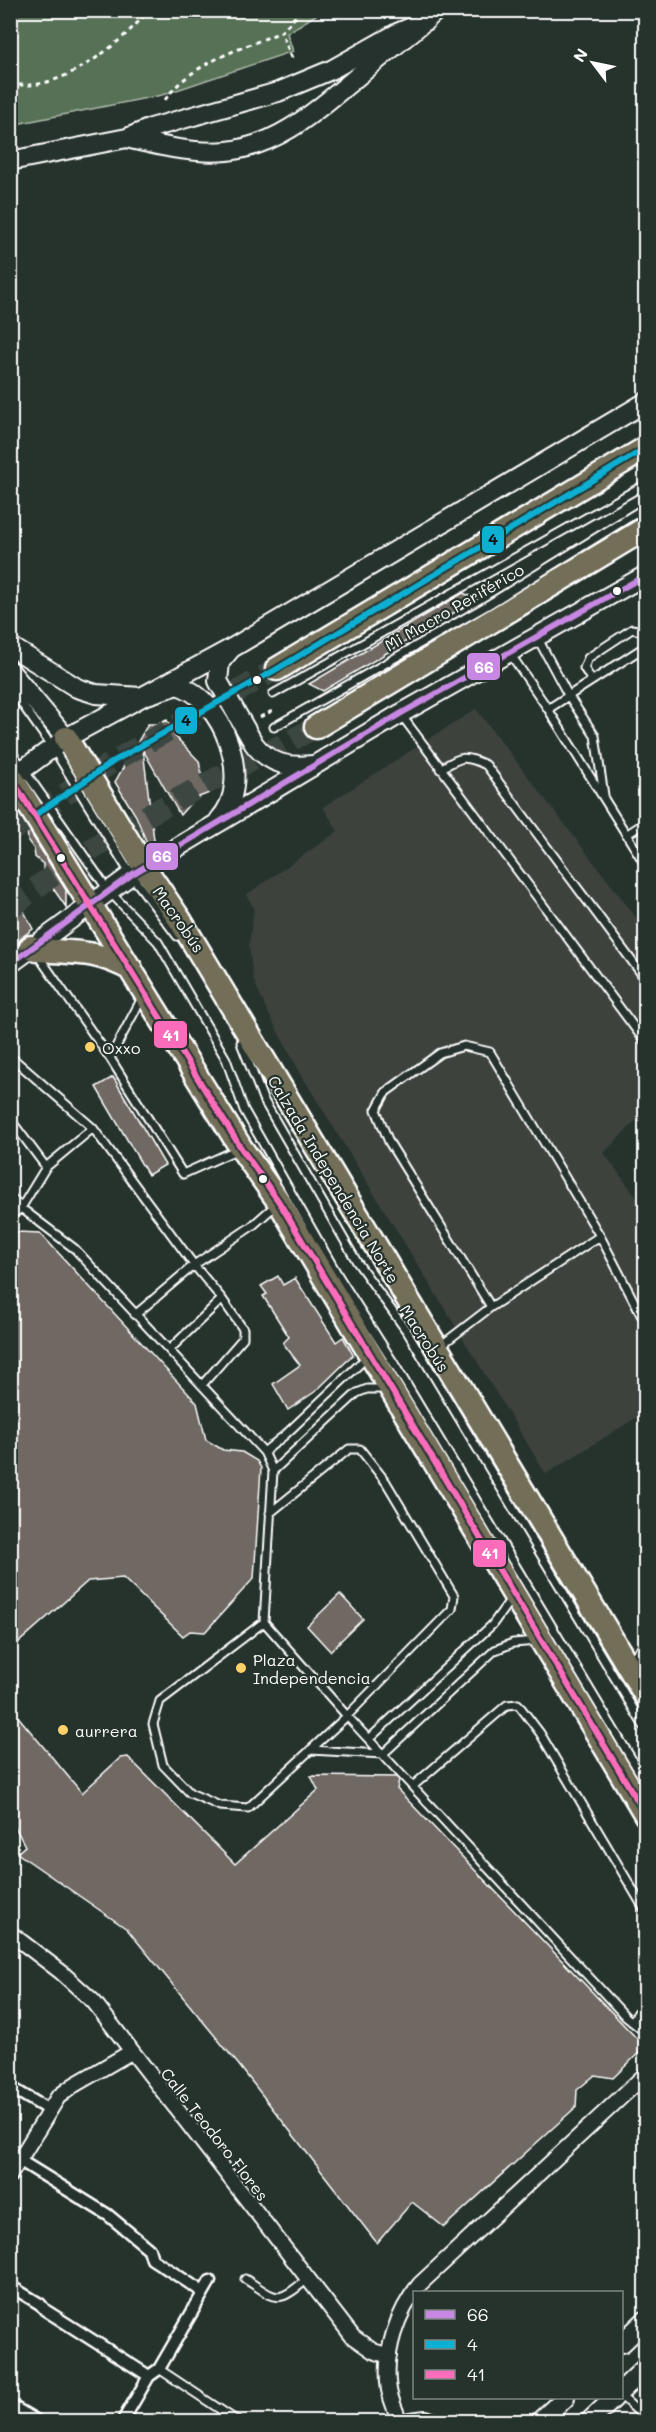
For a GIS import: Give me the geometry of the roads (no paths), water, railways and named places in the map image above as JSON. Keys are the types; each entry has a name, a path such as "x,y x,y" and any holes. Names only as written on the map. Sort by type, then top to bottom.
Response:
{"main road":[{"path":"277,669 645,448"},
{"path":"316,727 645,528"},
{"name":"Calzada Independencia Norte","path":"60,743 137,871 180,920 645,1696"},
{"path":"14,775 100,897 131,969 145,993 240,1148 279,1202 645,1815"},
{"path":"17,958 39,950 92,953 112,959 131,969"}],"street":[{"path":"10,161 127,138 151,128 278,92 331,70 431,16"},
{"path":"127,138 177,150 215,152 240,149 262,141 299,124 316,112 431,16"},
{"path":"14,775 60,743 232,648 645,402"},
{"path":"17,958 137,871 400,714 645,575"},
{"path":"10,646 77,688 115,697 141,697 177,685 192,690 204,700 230,743 234,754 234,790 228,811 213,826"},
{"path":"232,648 220,662 219,681 260,753 277,763 300,766 316,764"},
{"name":"Calzada Independencia Norte","path":"10,671 60,743"},
{"path":"628,1666 645,1649"},
{"name":"Calle Teodoro Flores","path":"10,1934 61,1972 94,2002 353,2337 373,2351 388,2356"},
{"path":"10,2175 58,2097 74,2085 131,2052"},
{"path":"414,2291 645,2074"},
{"path":"10,2087 49,2110"},
{"path":"19,2160 108,2216 148,2249 152,2259 203,2292"},
{"path":"122,2421 149,2376 159,2369 210,2281"},
{"path":"10,2286 149,2376"},
{"path":"400,2421 389,2392 388,2356 407,2300 413,2293"},
{"path":"623,2341 645,2320"},
{"path":"623,2388 645,2367"},
{"path":"539,2421 563,2399"},
{"path":"589,2421 612,2399"},
{"path":"10,2405 39,2421"},
{"path":"410,2421 430,2421"}],"lane":[{"name":"Mi Macro Periférico","path":"273,694 645,484"},
{"name":"Mi Macro Periférico","path":"274,726 486,606 645,507"},
{"path":"592,681 584,668 588,658 632,630 645,632"},
{"path":"537,636 568,695 595,735 605,801"},
{"path":"548,709 645,646"},
{"path":"509,652 548,709 645,866"},
{"path":"10,687 60,743"},
{"path":"400,714 645,1043"},
{"path":"10,750 14,775"},
{"path":"440,769 462,757 472,758 486,765 645,980"},
{"path":"626,835 645,822"},
{"name":"Macrobús","path":"137,871 180,941"},
{"name":"Macrobús","path":"100,897 158,942 226,1059 244,1110 339,1277 395,1365 645,1783"},
{"path":"17,958 110,1058 183,1174 240,1148"},
{"path":"110,1058 145,993"},
{"name":"Macrobús","path":"238,1039 263,1099 357,1262 408,1333 645,1730"},
{"path":"491,1307 389,1142 376,1110 386,1092 440,1053 464,1046 490,1052 600,1236 642,1315"},
{"path":"10,1056 93,1128 243,1329 243,1338 202,1385"},
{"path":"10,1119 46,1167"},
{"path":"10,1217 21,1208 46,1167 93,1128"},
{"path":"10,1196 21,1208 75,1248 264,1452 273,1470 264,1622 347,1716 632,2022 645,2033"},
{"path":"135,1315 194,1265 252,1226 279,1202"},
{"path":"437,1349 491,1307 600,1236"},
{"path":"169,1350 222,1299"},
{"path":"264,1452 304,1418 370,1353"},
{"path":"273,1470 357,1393 367,1389 389,1389"},
{"path":"264,1622 160,1701 153,1724 162,1765 190,1793 220,1806 248,1808 347,1716 452,1609 454,1596 386,1482 360,1449 349,1449 270,1513"},
{"path":"369,1739 492,1625 508,1603 510,1588"},
{"path":"310,1750 383,1754 495,1650 513,1643 542,1641"},
{"path":"413,1786 507,1705 518,1704 540,1733 645,1912"},
{"path":"632,2022 645,2000"},
{"path":"245,2278 274,2297 288,2296 307,2279"},
{"path":"159,2369 239,2421"},
{"path":"623,2399 645,2419"}],"tunnel":[{"path":"10,832 114,761 277,669"},
{"path":"10,909 45,881 119,832 197,788 316,727"}],"place":[{"name":"Oxxo","path":"90,1047"},
{"name":"Plaza Independencia","path":"241,1668"},
{"name":"aurrera","path":"63,1730"}]}
